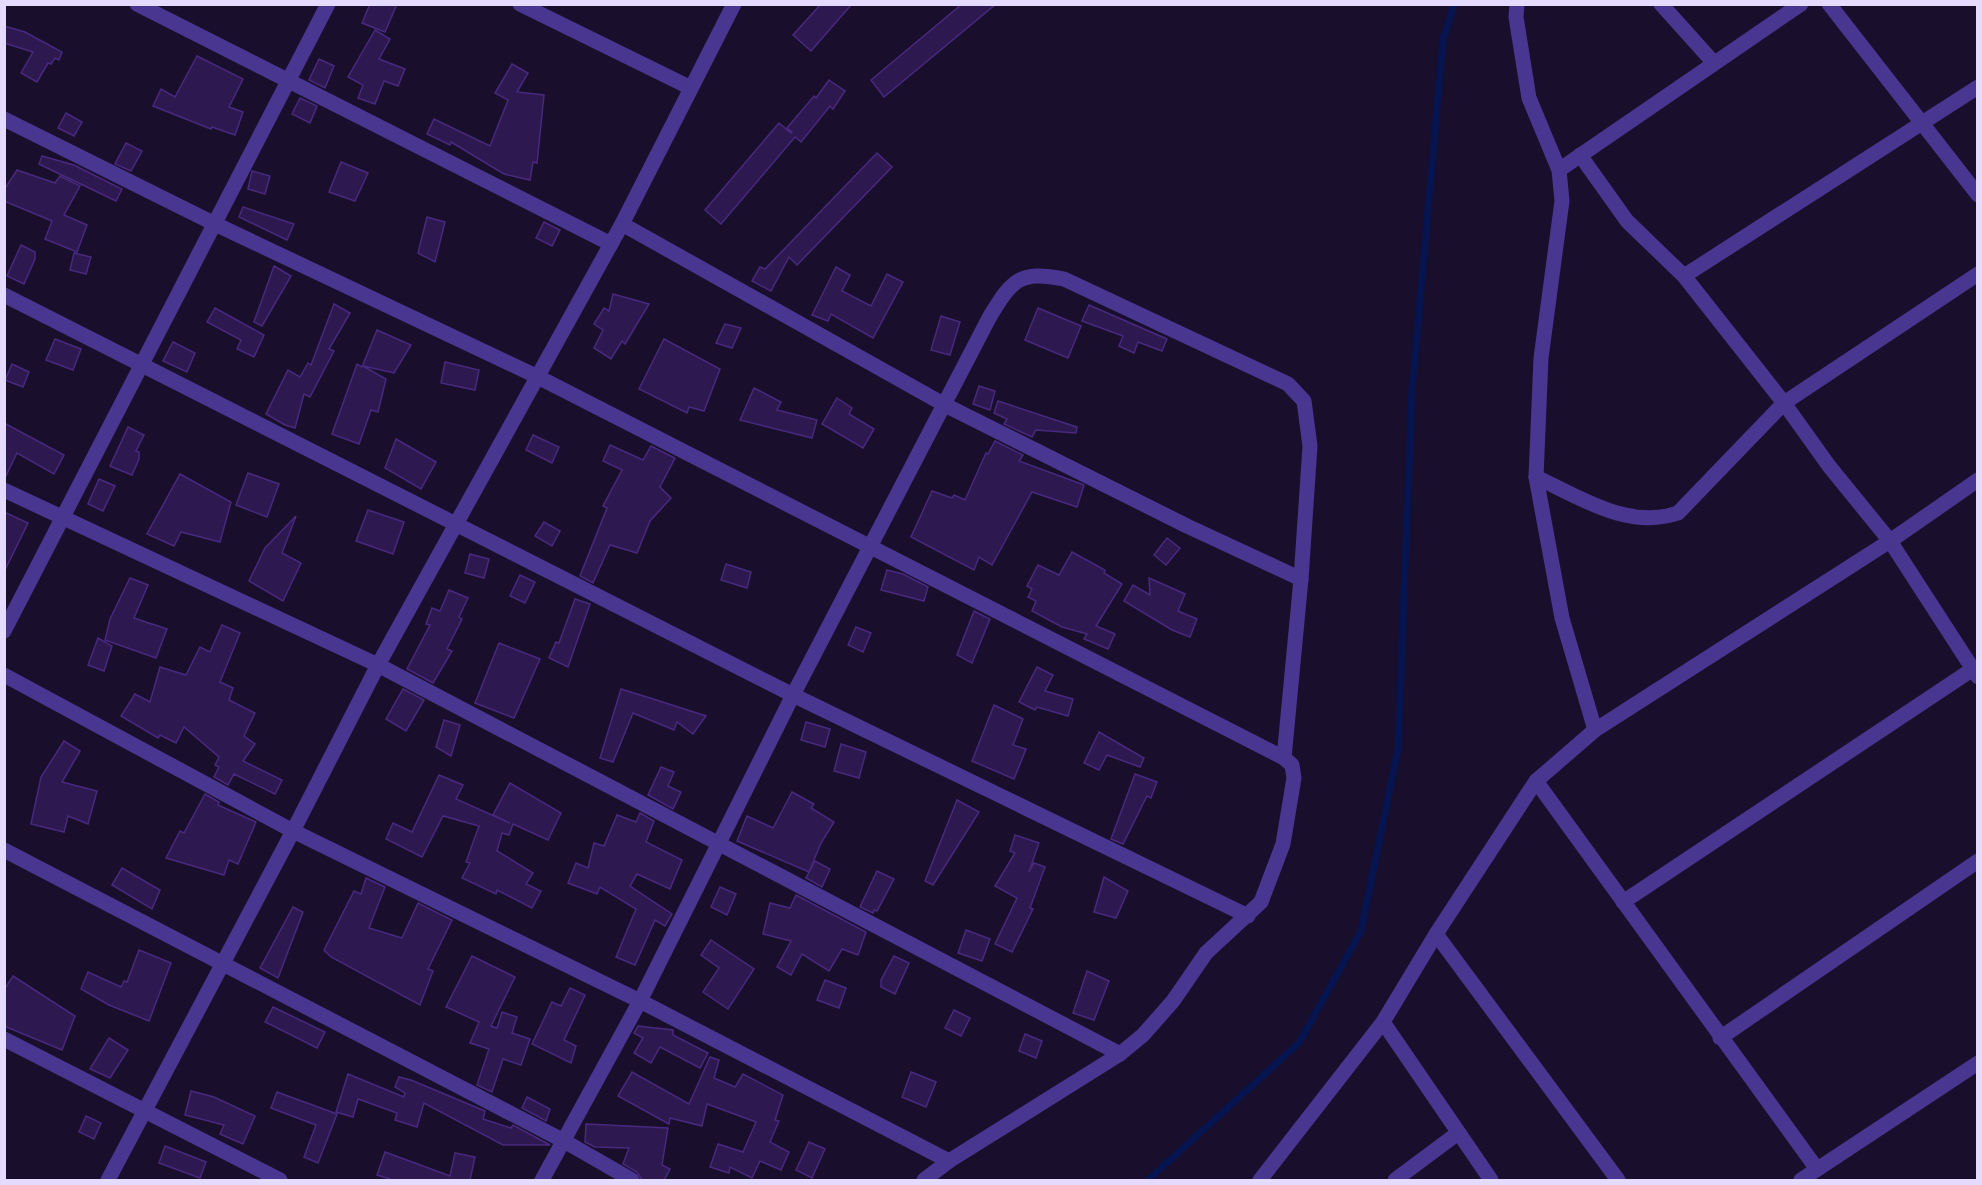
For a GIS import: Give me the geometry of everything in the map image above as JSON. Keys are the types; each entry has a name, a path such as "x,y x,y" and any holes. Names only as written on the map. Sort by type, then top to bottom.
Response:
{"street":[{"path":"137,4 611,244"},
{"path":"4,631 328,4"},
{"path":"520,4 691,88"},
{"path":"108,1180 224,963 378,665 622,224 734,4"},
{"path":"1517,4 1516,17 1529,98 1559,170 1562,201 1541,358 1536,477 1562,618 1595,730"},
{"path":"1661,4 1714,63"},
{"path":"1559,170 1801,4"},
{"path":"1829,4 1920,125 1977,195"},
{"path":"1684,276 1977,87"},
{"path":"4,119 215,224 536,376 1284,758 1292,765 1294,778 1282,844 1261,902 1206,952 1173,1001 1143,1035 1120,1054 949,1161 924,1180"},
{"path":"1580,155 1628,221 1684,276 1784,403 1829,466 1890,541 1975,673 1623,902"},
{"path":"622,224 945,405 1187,526 1301,579"},
{"path":"1536,477 1618,514 1659,519 1678,513 1784,403 1977,274"},
{"path":"542,1180 640,1001 793,694 1007,288 1023,276 1043,275 1064,279 1288,384 1304,401 1310,446 1301,579 1284,758"},
{"path":"4,295 457,522 793,694 1248,916"},
{"path":"1260,1180 1383,1022 1436,934 1536,781 1595,730 1890,541 1977,480"},
{"path":"4,490 378,665 1120,1054"},
{"path":"4,675 293,831 640,1001 949,1161"},
{"path":"1536,781 1817,1169"},
{"path":"4,850 564,1141 632,1180"},
{"path":"1720,1038 1977,861"},
{"path":"1436,934 1618,1180"},
{"path":"1383,1022 1491,1180"},
{"path":"4,1039 280,1180"},
{"path":"1801,1180 1977,1063"},
{"path":"1395,1180 1458,1133"}],"building":[{"path":"370,4 397,4 385,32 362,23"},
{"path":"821,4 852,4 811,51 793,35"},
{"path":"962,4 996,4 884,97 871,80"},
{"path":"4,26 25,32 62,52 59,60 55,58 51,64 48,63 37,82 21,73 33,52 4,43"},
{"path":"375,30 390,39 379,59 405,69 398,86 384,81 375,104 358,98 363,85 348,77"},
{"path":"197,56 243,79 229,107 243,112 235,135 212,127 211,129 153,106 161,89 175,97"},
{"path":"319,59 334,66 325,88 309,80"},
{"path":"512,64 528,73 517,92 544,95 537,163 533,162 530,180 504,174 451,142 450,145 427,134 434,119 490,146 508,100 495,93"},
{"path":"829,80 845,91 833,109 830,106 801,142 795,137 721,224 705,210 779,123 792,132 787,128 814,96 816,98"},
{"path":"300,98 317,106 310,123 292,114"},
{"path":"66,113 82,122 74,136 58,128"},
{"path":"126,143 142,151 131,171 115,164"},
{"path":"877,153 892,167 797,265 789,257 771,291 752,281 760,267 765,269"},
{"path":"42,156 74,165 122,189 116,201 39,164"},
{"path":"341,162 368,173 355,201 329,192"},
{"path":"17,170 55,183 60,176 80,186 64,215 87,225 77,252 45,239 52,221 4,201 4,190"},
{"path":"252,171 270,176 265,194 248,189"},
{"path":"243,207 294,224 287,240 239,217"},
{"path":"427,217 445,222 435,262 418,253"},
{"path":"544,222 560,230 552,246 536,238"},
{"path":"21,245 35,252 35,259 24,284 7,276"},
{"path":"74,253 91,257 86,274 70,270"},
{"path":"274,266 291,276 262,326 254,322"},
{"path":"836,267 850,275 842,291 871,306 887,274 903,282 873,338 831,314 828,321 812,315"},
{"path":"613,294 649,304 625,344 622,341 611,359 594,348 603,330 594,324 604,308 609,311"},
{"path":"334,304 350,313 329,349 334,351 310,397 304,394 295,428 285,425 266,414 288,370 300,377 308,363 311,365"},
{"path":"1089,305 1167,339 1162,351 1138,342 1134,353 1119,346 1123,336 1082,321"},
{"path":"215,308 264,335 254,357 237,349 241,340 207,322"},
{"path":"1038,308 1081,326 1068,358 1025,340"},
{"path":"941,316 960,322 950,355 931,350"},
{"path":"725,324 741,328 732,348 716,343"},
{"path":"377,330 411,345 394,373 363,366 386,379 378,412 371,410 359,444 332,434 357,364 362,367"},
{"path":"55,339 81,349 73,370 46,360"},
{"path":"664,339 720,369 704,411 689,407 687,413 639,389"},
{"path":"173,342 195,353 187,372 163,361"},
{"path":"445,362 479,370 475,390 441,383"},
{"path":"12,364 29,372 23,387 5,380"},
{"path":"979,386 995,391 990,410 973,404"},
{"path":"754,388 781,402 777,410 817,420 812,438 740,420"},
{"path":"837,398 852,408 849,414 874,429 863,448 822,424"},
{"path":"998,401 1077,427 1076,433 1036,430 1032,437 1004,424 1007,419 994,413"},
{"path":"4,423 64,455 54,474 17,453 4,480"},
{"path":"128,427 144,435 136,451 139,452 139,459 132,475 110,466"},
{"path":"533,435 559,447 552,463 526,450"},
{"path":"396,439 436,462 421,489 385,468"},
{"path":"995,441 1023,455 1019,461 1084,485 1077,507 1032,492 992,565 979,557 974,570 911,537 932,491 952,498 954,495 965,500 986,453 988,454"},
{"path":"610,445 643,460 651,446 675,458 660,487 671,498 650,521 637,553 610,545 593,583 580,576 607,508 603,506 622,470 603,461"},
{"path":"248,473 279,484 267,517 236,505"},
{"path":"180,474 231,502 220,542 181,532 174,546 147,534"},
{"path":"99,479 115,486 103,511 88,504"},
{"path":"368,510 404,522 393,554 356,541"},
{"path":"4,512 28,523 4,572"},
{"path":"296,516 282,553 301,563 283,601 249,581 265,548"},
{"path":"544,522 560,531 552,546 535,536"},
{"path":"1167,538 1180,548 1166,565 1154,555"},
{"path":"1072,552 1105,570 1104,573 1122,584 1096,626 1115,634 1108,649 1084,639 1087,634 1062,627 1032,611 1036,601 1028,597 1032,589 1027,586 1038,565 1059,575"},
{"path":"470,554 489,559 484,578 465,573"},
{"path":"726,564 751,572 747,588 721,580"},
{"path":"887,570 903,574 928,587 924,601 881,590"},
{"path":"520,575 535,582 525,603 510,596"},
{"path":"130,578 148,585 134,618 167,629 156,658 105,640 110,619"},
{"path":"1149,578 1185,594 1178,611 1197,619 1190,637 1172,630 1124,601 1133,585 1150,595"},
{"path":"449,590 468,598 459,617 462,619 447,649 452,651 433,683 407,669 430,625 426,624 432,608 440,611"},
{"path":"575,599 590,604 568,667 549,658 556,642 559,643"},
{"path":"974,611 990,619 972,663 957,655"},
{"path":"222,625 240,633 220,682 233,688 229,700 255,713 244,736 255,744 243,761 282,780 275,794 234,774 228,785 214,777 219,767 215,765 219,757 184,727 176,743 160,735 158,738 121,716 135,694 150,702 160,667 186,675 200,647 210,652"},
{"path":"856,627 871,633 863,652 848,645"},
{"path":"98,638 112,646 104,671 88,665"},
{"path":"499,643 540,659 514,718 475,703"},
{"path":"1037,667 1053,675 1045,691 1073,699 1068,716 1037,707 1035,710 1019,702"},
{"path":"403,689 424,700 406,731 386,719"},
{"path":"621,689 706,716 693,734 677,722 674,730 633,713 613,762 600,758"},
{"path":"994,705 1023,719 1013,745 1026,749 1014,779 972,761"},
{"path":"444,720 460,725 451,756 436,747"},
{"path":"806,722 830,729 825,747 801,740"},
{"path":"1099,732 1144,758 1140,767 1107,755 1099,770 1084,763"},
{"path":"64,741 80,751 62,782 97,791 88,824 68,816 64,832 31,824 41,777"},
{"path":"841,744 866,752 859,778 834,771"},
{"path":"661,767 674,772 668,786 681,792 673,809 648,795"},
{"path":"1135,774 1157,782 1151,798 1147,796 1123,844 1111,839"},
{"path":"439,775 463,785 456,799 510,823 493,815 510,783 561,813 548,840 513,824 509,835 502,833 497,851 533,873 526,884 541,891 532,908 497,890 496,894 462,878 470,863 466,862 479,826 443,816 422,857 386,839 393,823 412,832"},
{"path":"792,792 814,804 811,808 834,822 821,843 809,872 737,841 747,816 773,828"},
{"path":"205,794 219,802 218,805 256,822 238,864 229,860 224,875 166,858 180,831 184,833"},
{"path":"957,800 979,812 933,885 925,881"},
{"path":"640,813 654,821 646,842 682,860 670,889 637,874 630,886 672,914 665,926 655,920 635,965 616,957 636,909 600,887 597,894 568,883 576,863 588,868 594,843 604,846 617,815 636,822"},
{"path":"1015,835 1039,843 1029,872 1034,863 1045,867 1030,908 1033,909 1012,952 995,944 1017,898 995,886 1015,853 1010,851"},
{"path":"815,861 830,869 822,887 806,878"},
{"path":"122,868 160,890 152,909 112,885"},
{"path":"877,871 894,879 877,911 874,910 873,913 860,907"},
{"path":"1104,877 1128,891 1116,918 1094,912"},
{"path":"366,878 385,887 369,928 402,938 418,903 452,920 428,969 433,971 420,1005 331,957 324,950 354,891 361,894"},
{"path":"720,887 736,894 727,915 711,907"},
{"path":"796,895 866,932 858,955 842,949 829,971 802,954 791,975 777,967 791,941 763,934 770,903 790,908"},
{"path":"293,907 303,912 278,978 260,968"},
{"path":"966,930 990,939 982,961 958,953"},
{"path":"711,940 754,969 728,1009 703,992 719,968 701,955"},
{"path":"139,950 171,963 149,1021 109,1005 81,989 88,972 121,987 124,981 127,982"},
{"path":"472,956 515,977 491,1026 497,1028 502,1012 517,1017 512,1033 530,1039 521,1065 503,1059 492,1092 477,1085 489,1049 470,1043 479,1022 446,1007"},
{"path":"894,956 909,963 895,994 881,987 881,980"},
{"path":"1087,971 1109,981 1094,1020 1073,1013"},
{"path":"13,976 75,1016 62,1050 4,1026 4,990"},
{"path":"825,980 846,988 839,1008 817,1000"},
{"path":"570,988 585,995 564,1040 576,1046 571,1063 532,1044 552,1002 561,1006"},
{"path":"273,1007 325,1032 317,1048 265,1022"},
{"path":"954,1010 970,1018 961,1036 945,1028"},
{"path":"638,1026 673,1030 673,1035 708,1053 700,1068 660,1047 651,1063 634,1053 643,1038 634,1033"},
{"path":"1025,1034 1042,1041 1036,1058 1019,1051"},
{"path":"109,1038 128,1050 110,1078 90,1069"},
{"path":"710,1057 719,1060 714,1078 735,1087 743,1074 783,1095 775,1120 779,1121 770,1142 789,1152 781,1170 760,1161 752,1178 730,1167 729,1173 710,1167 718,1144 743,1152 756,1122 707,1104 702,1126 670,1118 669,1124 618,1096 632,1072 689,1104"},
{"path":"911,1072 936,1082 926,1107 902,1097"},
{"path":"348,1074 404,1097 405,1093 395,1087 399,1077 411,1080 485,1111 483,1119 511,1128 513,1125 550,1145 503,1145 424,1103 417,1127 395,1120 397,1113 358,1099 353,1117 336,1112"},
{"path":"191,1091 214,1097 255,1116 243,1144 220,1134 224,1125 185,1115"},
{"path":"277,1092 337,1114 318,1163 304,1157 316,1125 271,1108"},
{"path":"527,1097 550,1109 546,1121 522,1108"},
{"path":"86,1116 101,1123 94,1139 79,1132"},
{"path":"586,1124 668,1128 662,1165 670,1169 664,1180 642,1180 637,1172 623,1164 629,1148 595,1147 585,1142"},
{"path":"809,1142 825,1149 812,1178 796,1170"},
{"path":"165,1146 206,1162 200,1178 159,1163"},
{"path":"385,1152 450,1176 455,1153 475,1157 470,1180 393,1180 377,1175"}],"waterway":[{"path":"1148,1180 1299,1043 1361,931 1398,749 1412,392 1443,40 1454,4"}]}
